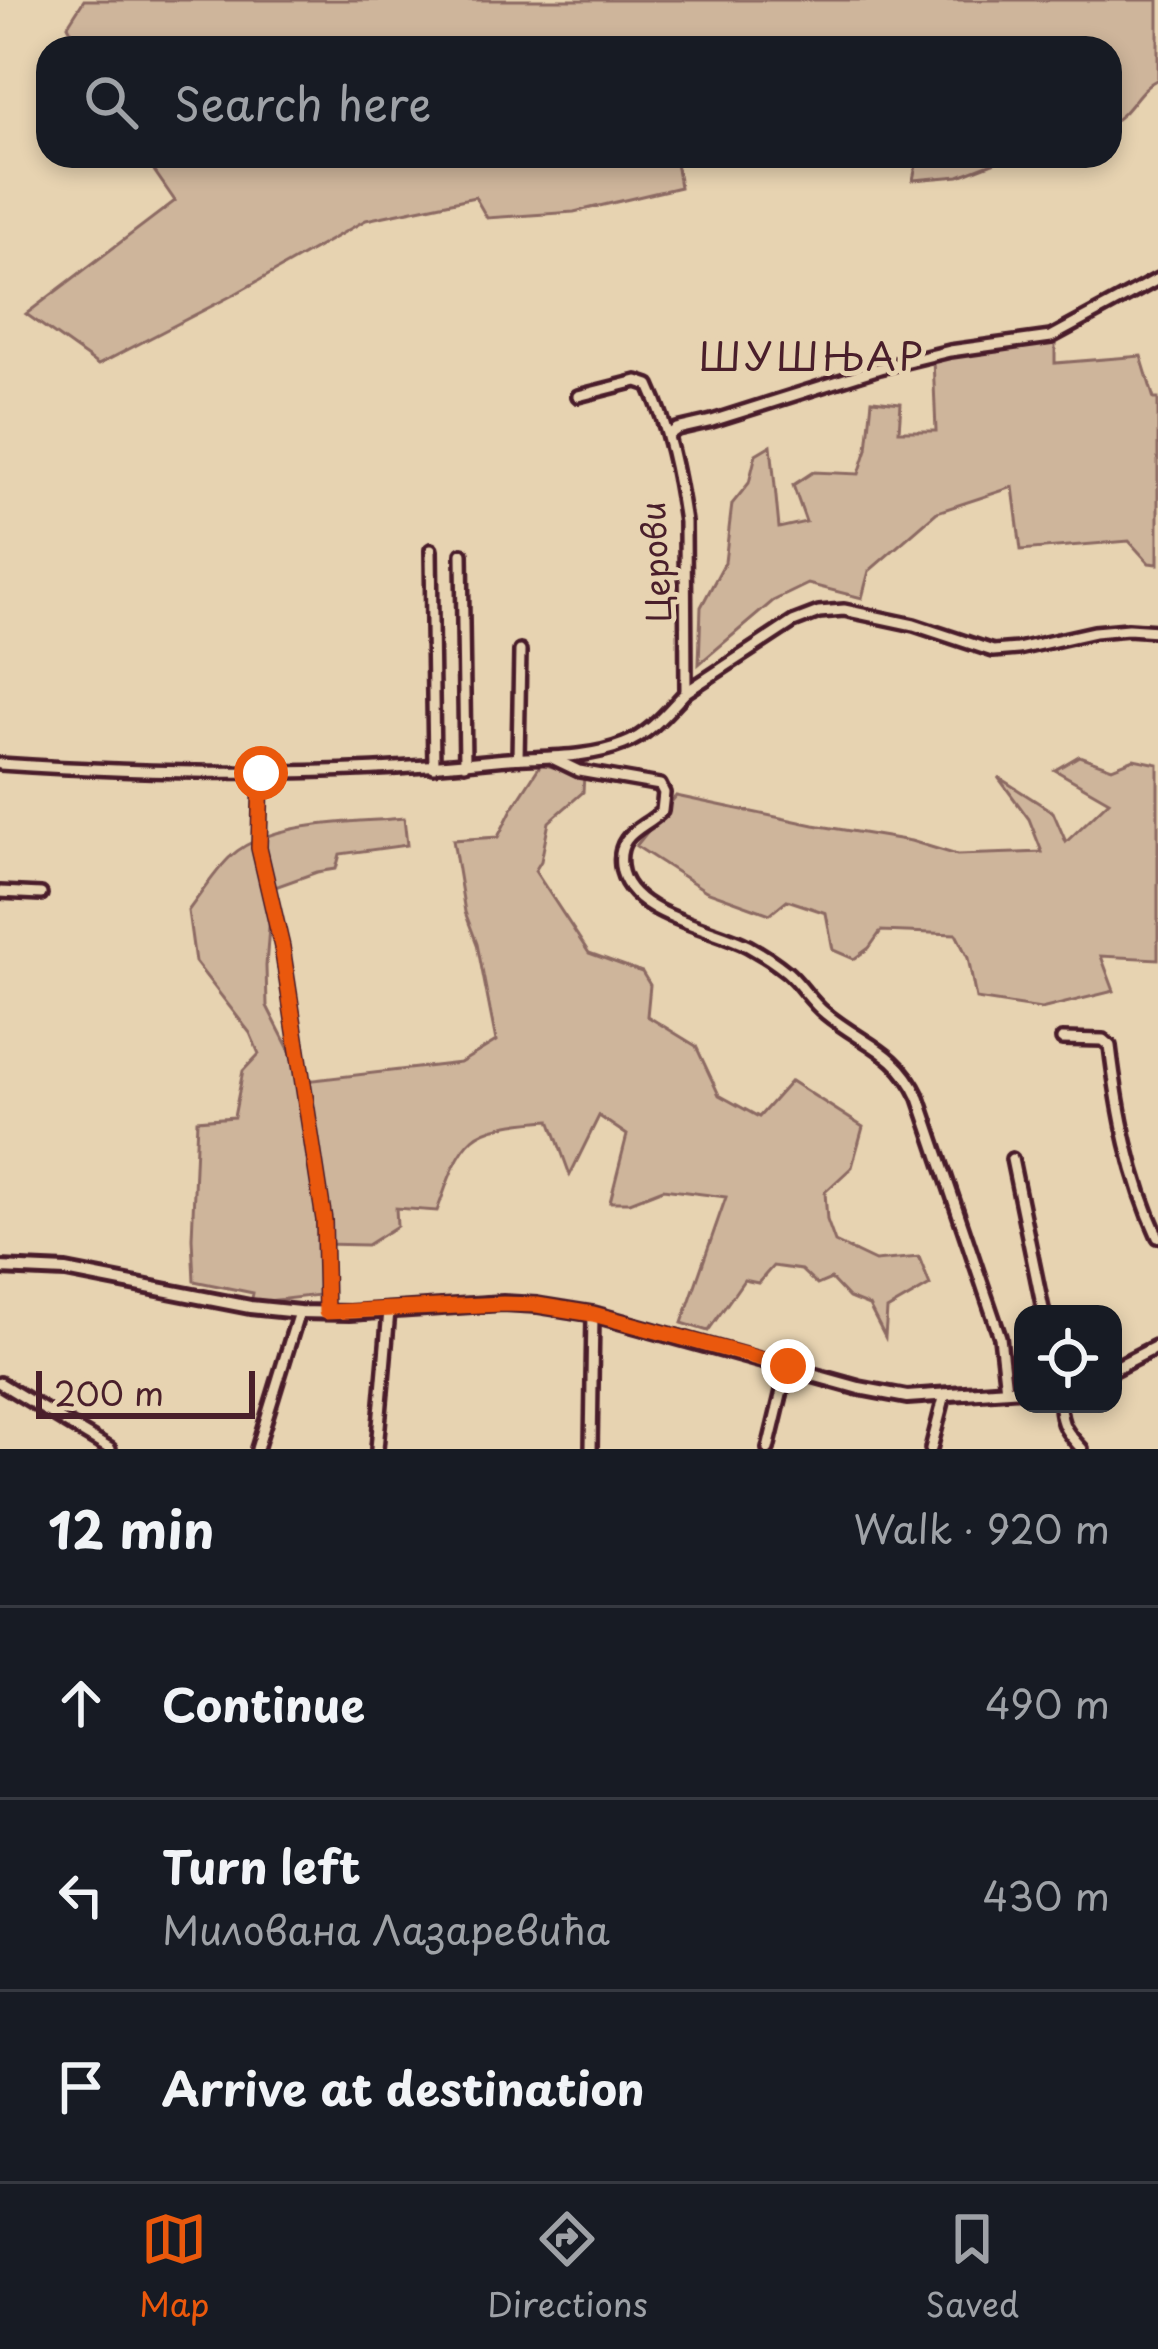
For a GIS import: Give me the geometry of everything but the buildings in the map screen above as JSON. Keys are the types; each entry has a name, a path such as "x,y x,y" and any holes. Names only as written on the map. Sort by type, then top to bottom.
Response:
{"street":[{"path":"670,434 880,368 950,351 1051,337 1158,280"},
{"name":"Церови","path":"578,395 643,382 651,388 670,434 685,521 686,692"},
{"path":"431,550 434,767"},
{"path":"462,554 465,764"},
{"path":"0,764 261,773 434,767 584,754 640,737 686,692 793,622 819,612 844,610 914,625 993,651 1094,632 1158,631"},
{"path":"518,758 520,651"},
{"path":"549,756 579,771 660,785 662,811 625,840 621,868 631,889 668,914 749,946 788,973 822,1011 889,1056 909,1076 1000,1337 1006,1390"},
{"path":"261,773 259,848 282,947 324,1220 326,1312"},
{"path":"0,892 40,894"},
{"path":"1062,1039 1103,1040 1110,1046 1131,1163 1158,1237"},
{"path":"1012,1159 1042,1305"},
{"path":"0,1268 66,1271 299,1312 517,1303 593,1314 859,1388 908,1397 1014,1390"},
{"path":"377,1449 389,1311"},
{"path":"257,1449 299,1312"},
{"path":"591,1449 593,1314"},
{"path":"1122,1364 1158,1346"},
{"path":"769,1449 788,1366"},
{"path":"0,1383 110,1449"},
{"path":"931,1449 945,1394"},
{"path":"1060,1413 1064,1430 1082,1449"}],"shaded area":[{"path":"84,0 1158,0 1158,79 1122,115 1122,36 74,36 68,25"},
{"path":"152,168 677,168 680,187 574,212 487,218 475,197 366,220 98,365 26,314 175,201"},
{"path":"916,168 980,168 959,176 913,180"},
{"path":"1055,340 1055,363 1141,356 1154,399 1158,399 1158,564 1149,563 1129,541 1021,550 1013,487 937,512 869,571 862,598 808,584 773,601 699,664 701,607 725,562 732,504 749,483 756,454 771,445 779,528 806,522 793,485 813,472 859,474 872,400 901,403 899,431 936,431 933,359"},
{"path":"1079,756 1112,768 1134,759 1158,764 1158,959 1101,956 1114,991 1041,1009 976,999 968,958 956,934 881,931 854,959 833,950 826,913 787,900 770,914 706,891 636,846 676,796 911,841 957,855 1042,852 1029,819 998,777 1053,812 1066,842 1109,801 1055,770"},
{"path":"541,764 584,775 583,792 549,822 535,871 589,953 642,972 650,985 647,1016 696,1046 719,1095 759,1117 791,1081 863,1127 852,1167 825,1192 835,1242 875,1261 919,1257 930,1285 887,1310 885,1337 869,1306 849,1298 831,1279 817,1285 801,1270 773,1266 758,1283 744,1280 708,1331 682,1323 726,1197 663,1189 630,1202 610,1202 627,1135 599,1116 570,1175 550,1120 480,1134 461,1154 437,1211 396,1208 397,1226 367,1245 322,1244 319,1295 251,1303 253,1293 194,1281 197,1120 234,1117 243,1071 259,1054 250,1033 195,962 188,911 229,858 266,836 312,826 404,818 407,845 340,854 336,869 272,888 267,1006 305,1081 460,1063 496,1041 453,840 498,837"}],"district":[{"name":"ШУШЊАР","path":"812,357"}],"route":[{"path":"261,773 259,848 282,947 324,1220 326,1312 537,1305 593,1314 788,1366"}]}
